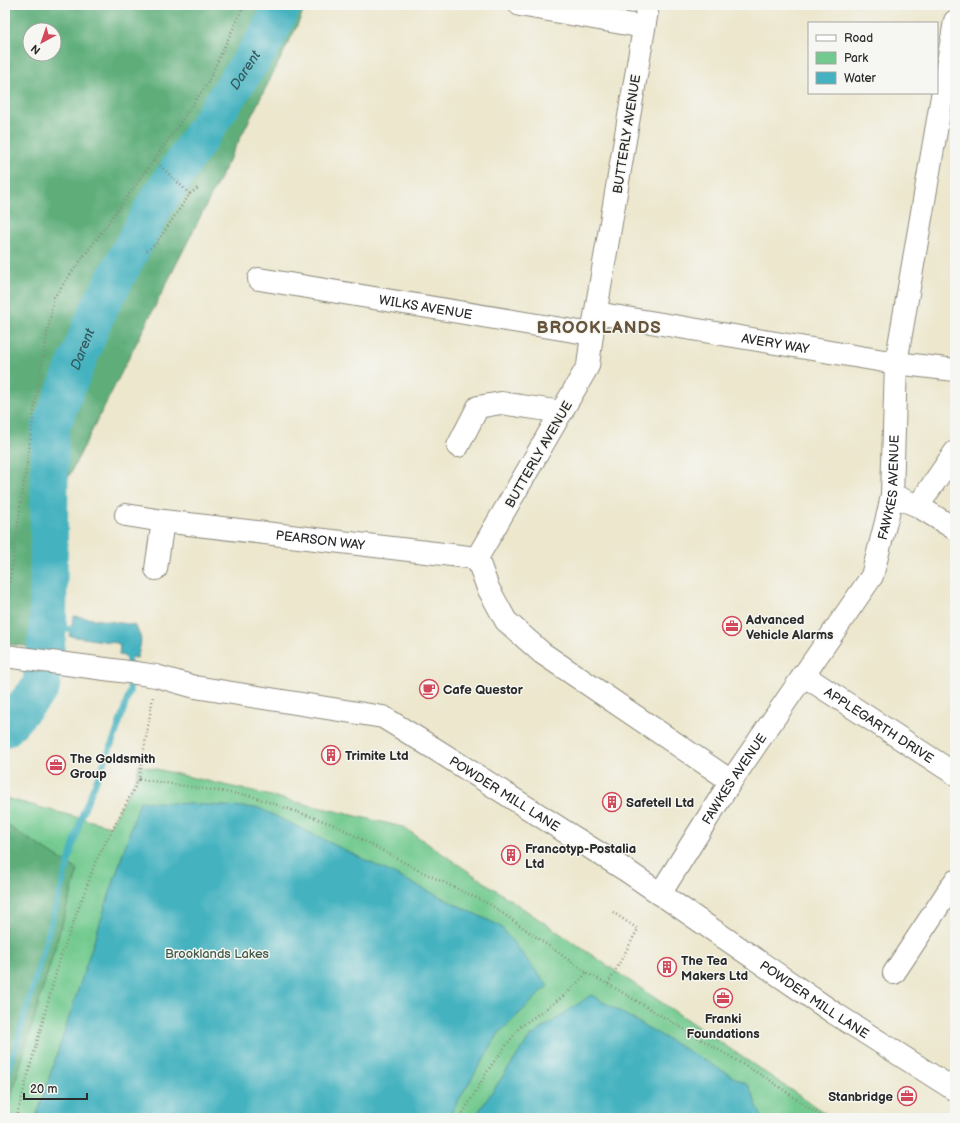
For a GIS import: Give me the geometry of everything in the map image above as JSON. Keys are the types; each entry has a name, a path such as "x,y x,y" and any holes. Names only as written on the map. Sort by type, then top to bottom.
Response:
{"street":[{"path":"520,5 644,27"},
{"name":"BUTTERLY AVENUE","path":"477,558 588,366 592,334 648,5"},
{"name":"FAWKES AVENUE","path":"660,894 731,782 872,576 892,495 896,363 955,21"},
{"name":"WILKS AVENUE","path":"259,279 592,334"},
{"name":"AVERY WAY","path":"596,313 896,363 955,370"},
{"path":"458,446 478,407 501,402 562,412"},
{"path":"918,506 955,452"},
{"path":"892,495 918,506 955,529"},
{"name":"PEARSON WAY","path":"126,515 162,521 477,558"},
{"path":"156,569 162,521"},
{"path":"477,558 488,588 506,621 542,653 731,782"},
{"name":"POWDER MILL LANE","path":"13,657 138,673 194,687 383,717 574,837 834,1013 955,1090"},
{"name":"APPLEGARTH DRIVE","path":"803,675 955,774"},
{"path":"894,972 955,881"}],"path":[{"path":"5,614 38,385 54,297 208,84 244,5"},
{"path":"154,160 190,194"},
{"path":"147,251 156,243 190,194 198,188"},
{"path":"16,1118 58,962 95,863 139,779 138,673"},
{"path":"139,779 251,796 334,825 420,871 491,905 587,973 771,1081 823,1118"},
{"path":"608,984 638,929 611,910"},
{"path":"460,1118 490,1067 520,1026 565,995 587,973"}],"green space":[{"path":"5,5 306,5 296,28 65,484 62,612 34,647 5,644"},
{"name":"Brooklands Lakes","path":"139,765 403,827 832,1118 5,1118 5,798 110,826 136,778"},
{"path":"5,824 78,870 5,1117"}],"water":[{"path":"74,616 134,625 139,633 141,641 137,658 119,655 120,645 117,643 69,636"},
{"name":"Brooklands Lakes","path":"140,801 259,808 500,926 548,986 499,1033 448,1118 36,1118"},
{"path":"591,995 749,1086 762,1118 474,1118 530,1037"}],"waterway":[{"name":"Darent","path":"5,728 41,687 48,626 50,429 97,312 155,205 266,38 283,5"},
{"path":"48,626 78,630"},
{"path":"5,1085 82,815 115,736 130,691 128,649"}],"place":[{"name":"Advanced Vehicle Alarms","path":"732,626"},
{"name":"Cafe Questor","path":"429,689"},
{"name":"Trimite Ltd","path":"331,755"},
{"name":"The Goldsmith Group","path":"56,765"},
{"name":"Safetell Ltd","path":"612,802"},
{"name":"Francotyp-Postalia Ltd","path":"511,855"},
{"name":"The Tea Makers Ltd","path":"667,967"},
{"name":"Franki Foundations","path":"723,998"},
{"name":"Stanbridge","path":"907,1096"}],"district":[{"name":"BROOKLANDS","path":"599,327"}]}
